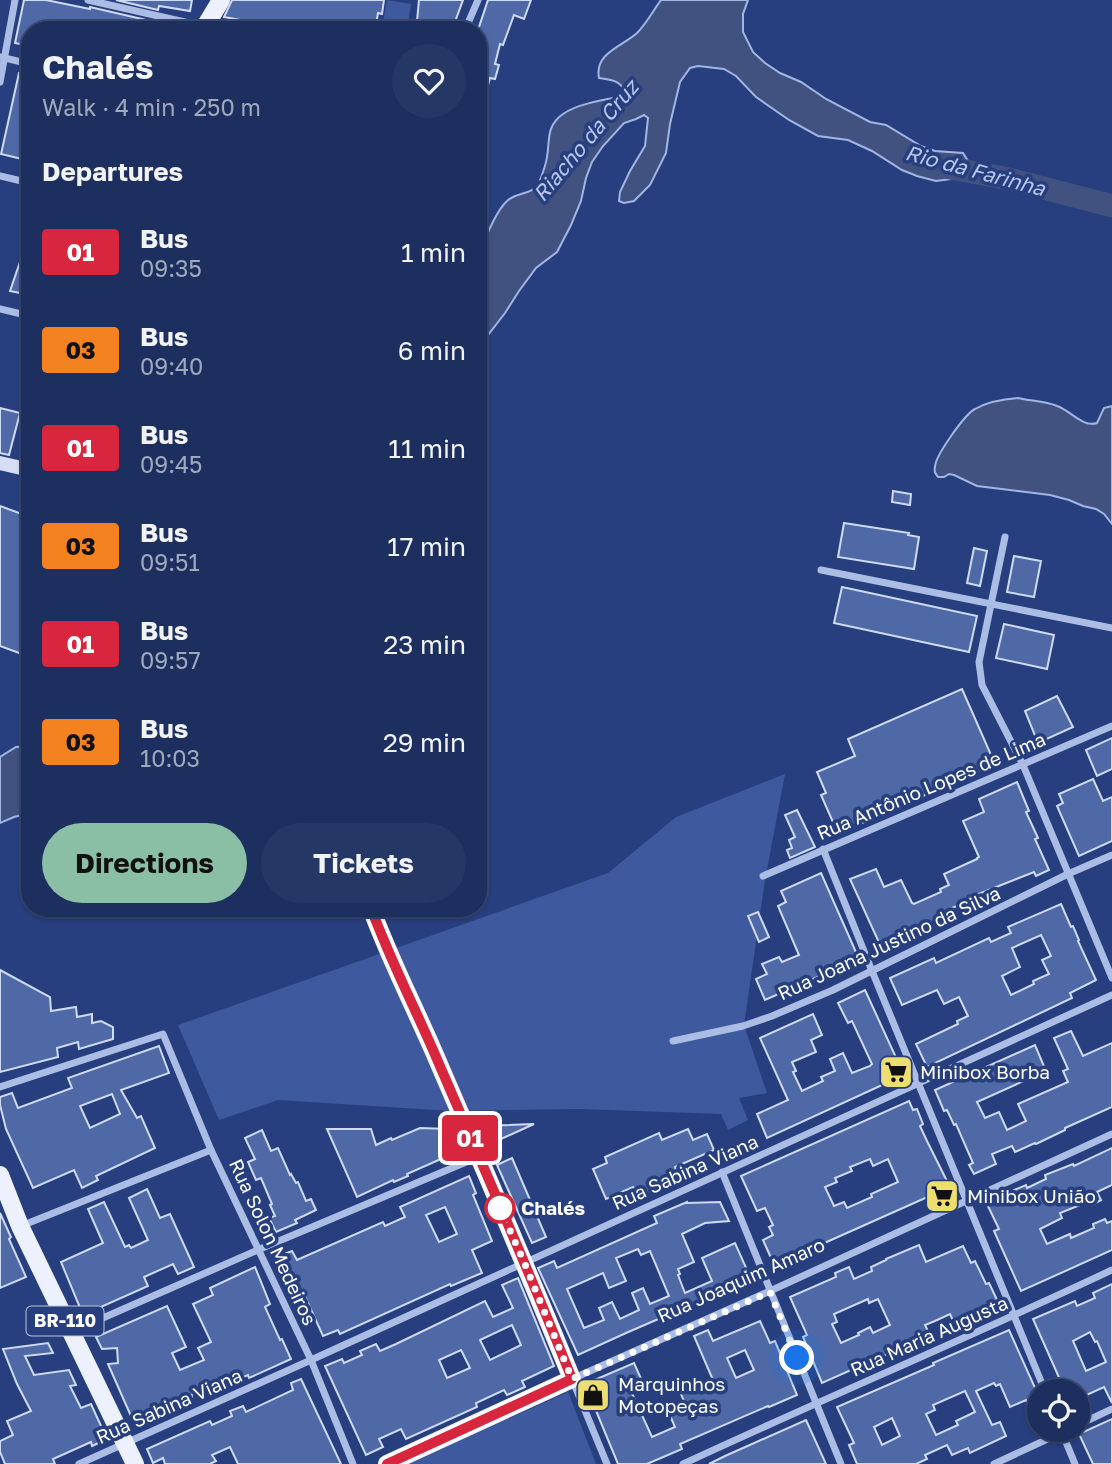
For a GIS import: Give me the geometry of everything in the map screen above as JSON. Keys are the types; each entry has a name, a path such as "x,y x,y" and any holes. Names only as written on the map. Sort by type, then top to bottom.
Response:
{"main road":[{"path":"213,21 221,0"},
{"path":"374,917 572,1379"},
{"name":"BR-110","path":"0,1175 20,1226 135,1464"},
{"name":"Rua Joaquim Amaro","path":"387,1464 572,1379"}],"street":[{"path":"0,82 2,57 15,0"},
{"path":"88,0 176,21"},
{"path":"469,21 478,0"},
{"path":"2,57 21,62"},
{"path":"0,176 21,181"},
{"path":"0,309 21,314"},
{"path":"0,463 21,468"},
{"path":"1005,537 980,655 979,674 1023,765 1112,978"},
{"path":"821,570 1112,628"},
{"name":"Rua Antônio Lopes de Lima","path":"763,876 1112,726"},
{"path":"823,849 1040,1379"},
{"name":"Rua Joana Justino da Silva","path":"673,1041 743,1026 772,1016 833,990 1112,855"},
{"name":"Rua Sabina Viana","path":"79,1464 1112,995"},
{"name":"Rua Solon Medeiros","path":"0,1087 163,1034 211,1150 311,1360 353,1464"},
{"name":"Rua Joaquim Amaro","path":"572,1379 770,1292 1112,1134"},
{"path":"20,1226 211,1150"},
{"path":"70,1333 478,1157"},
{"path":"722,1172 841,1464"},
{"name":"Rua Maria Augusta","path":"682,1464 1112,1270"},
{"path":"572,1379 607,1464"},
{"path":"1090,1419 1112,1409"},
{"path":"994,1464 1040,1442"},
{"path":"1067,1442 1075,1464"}],"shaded area":[{"path":"387,0 411,4 408,21 384,21"},
{"path":"785,774 765,880 744,1025 767,1093 739,1098 748,1120 728,1130 721,1114 580,1109 451,1111 278,1100 219,1120 178,1025 608,873 676,817"},
{"path":"568,1392 596,1464 408,1464"}],"water":[{"name":"Riacho da Cruz","path":"661,0 748,0 743,14 743,32 753,52 765,63 826,99 870,122 886,125 921,146 935,151 963,153 973,169 974,180 966,177 936,181 917,176 848,140 818,136 789,120 756,97 736,76 724,69 698,66 690,68 680,82 666,153 650,185 634,201 619,201 620,192 645,146 648,118 644,115 624,123 603,146 592,162 581,201 557,252 536,268 487,336 487,235 492,223 507,201 533,190 539,183 550,133 554,123 563,114 590,103 620,97 624,92 618,83 599,78 601,62 611,51 637,33"},
{"path":"1018,398 1052,404 1092,424 1097,423 1104,408 1112,406 1112,524 1096,509 1069,500 977,486 949,474 944,477 937,476 935,469 940,454 970,412 990,403"},
{"path":"21,747 21,815 0,823 0,757"}],"building":[{"path":"24,0 46,0 90,7 151,21 21,21 21,44 15,43"},
{"path":"116,0 192,0 190,11 159,6 158,10"},
{"path":"232,0 384,0 382,14 378,13 377,21 246,21 224,17"},
{"path":"419,0 463,0 455,21 417,21"},
{"path":"488,0 531,0 524,19 514,15 503,45 500,44 495,64 499,65 495,79 490,78 487,89 487,21 481,21"},
{"path":"19,73 21,73 21,159 1,154"},
{"path":"21,259 21,293 10,291"},
{"path":"0,408 20,413 9,455 0,453"},
{"path":"893,491 911,494 910,505 892,502"},
{"path":"0,506 21,514 21,654 0,646"},
{"path":"844,523 919,537 914,569 838,557"},
{"path":"974,548 987,551 980,586 967,583"},
{"path":"1014,556 1041,561 1034,597 1007,592"},
{"path":"842,587 977,616 969,652 834,623"},
{"path":"1004,624 1054,635 1047,669 996,658"},
{"path":"962,689 995,764 833,836 828,825 833,822 821,795 826,793 817,772 855,756 848,739"},
{"path":"1057,696 1073,727 1038,743 1025,711"},
{"path":"1112,738 1112,769 1097,776 1086,750"},
{"path":"1093,779 1103,801 1112,797 1112,841 1079,856 1057,806 1063,803 1059,794"},
{"path":"1017,782 1029,811 1026,812 1038,838 1035,839 1049,870 1036,876 1034,872 976,895 978,898 949,909 952,916 881,947 850,879 876,869 884,887 901,880 914,904 941,892 940,889 949,885 944,874 979,857 963,821 984,812 979,799"},
{"path":"797,810 815,847 790,858 787,850 792,848 789,840 795,837 785,815"},
{"path":"821,873 859,959 765,1000 756,979 767,974 762,964 779,957 782,962 799,955 778,906 786,902 781,891"},
{"path":"1061,904 1096,980 1070,993 1072,998 927,1067 916,1044 958,1024 957,1021 968,1016 959,997 944,1004 937,990 902,1005 890,978 934,958 936,963 989,938 991,942 1011,933 1008,927","holes":["1041,935 1051,956 1042,960 1049,974 1011,995 1002,976 1020,967 1012,948"]},
{"path":"758,912 769,937 759,942 748,916"},
{"path":"0,970 50,997 51,1011 76,1007 77,1017 92,1014 92,1023 101,1021 113,1027 113,1039 79,1049 78,1042 57,1048 58,1057 0,1072"},
{"path":"865,990 904,1075 767,1138 757,1114 788,1100 760,1038 813,1014 822,1035 811,1040 816,1052 792,1062 796,1071 793,1072 802,1091 823,1081 821,1077 835,1071 830,1059 843,1053 852,1073 870,1066 872,1064 852,1021 848,1023 838,1003"},
{"path":"1071,1031 1083,1056 1112,1043 1112,1107 1036,1144 1015,1152 1012,1146 992,1154 996,1164 974,1174 969,1165 973,1163 956,1124 954,1125 947,1110 944,1111 935,1090 1035,1045 1046,1071 977,1102 985,1118 999,1112 1007,1130 1026,1121 1018,1104 1068,1082 1063,1071 1068,1069 1054,1038"},
{"path":"159,1046 169,1073 121,1090 137,1118 141,1116 155,1148 96,1176 98,1180 82,1188 74,1170 33,1188 6,1129 0,1097 12,1093 18,1108 72,1088 68,1078","holes":["112,1094 120,1114 90,1128 80,1106"]},
{"path":"909,1101 913,1110 917,1109 923,1124 920,1126 950,1187 775,1267 763,1240 773,1235 769,1227 773,1225 765,1208 757,1211 741,1176","holes":["870,1159 873,1166 888,1159 898,1182 847,1208 844,1202 834,1206 825,1187 837,1182 835,1178 852,1171 850,1167"]},
{"path":"534,1124 488,1145 480,1126"},
{"path":"420,1128 449,1129 459,1151 357,1197 327,1129 371,1129 376,1145"},
{"path":"688,1129 693,1140 707,1134 714,1150 675,1167 676,1170 657,1179 660,1186 638,1196 633,1187 606,1199 593,1169 607,1163 605,1157 659,1133 662,1140"},
{"path":"262,1130 271,1151 278,1148 290,1175 298,1182 306,1201 311,1199 316,1210 295,1220 297,1223 276,1232 269,1218 275,1216 270,1205 272,1204 261,1178 256,1180 248,1162 255,1159 245,1138"},
{"path":"1112,1148 1112,1185 1097,1192 1101,1200 1092,1205 1090,1201 1060,1213 1062,1218 1040,1229 1047,1244 1070,1234 1071,1238 1094,1228 1093,1224 1105,1219 1107,1223 1112,1221 1112,1250 1021,1291 994,1231 999,1229 986,1202 1026,1185 1027,1188 1046,1179 1045,1175 1073,1164 1074,1166"},
{"path":"512,1158 546,1237 532,1243 497,1165"},
{"path":"469,1176 476,1193 473,1195 492,1241 472,1250 482,1273 451,1286 450,1284 340,1334 338,1330 323,1336 304,1294 298,1297 279,1256 292,1251 297,1260 383,1222 385,1226 405,1217 400,1207","holes":["445,1207 457,1234 439,1242 426,1215"]},
{"path":"147,1189 160,1218 170,1214 194,1267 178,1274 173,1264 144,1277 148,1286 83,1315 61,1262 103,1243 88,1209 104,1202 125,1247 129,1245 131,1248 148,1240 129,1198"},
{"path":"687,1202 720,1202 729,1221 705,1223 682,1234 694,1262 678,1269 685,1293 712,1281 702,1258 735,1243 751,1279 578,1355 538,1268 554,1261 557,1268 657,1223 654,1216","holes":["638,1249 641,1255 650,1251 669,1296 650,1304 643,1288 632,1293 639,1310 620,1319 612,1302 599,1308 604,1320 584,1328 567,1289 603,1273 609,1288 626,1281 616,1258"]},
{"path":"0,1213 26,1277 0,1288"},
{"path":"919,1245 926,1262 963,1246 971,1263 975,1261 986,1284 989,1283 999,1304 954,1323 950,1314 925,1325 930,1335 822,1383 803,1337 807,1335 790,1297 836,1277 835,1273 849,1267 854,1279 872,1271 871,1267","holes":["868,1299 869,1303 878,1299 890,1325 873,1333 870,1327 841,1343 832,1324 837,1322 834,1314"]},
{"path":"255,1267 270,1304 265,1307 291,1359 249,1378 248,1375 229,1383 228,1380 215,1384 134,1423 108,1364 118,1363 117,1348 102,1349 96,1337 167,1306 186,1347 172,1353 180,1370 204,1360 198,1348 211,1342 193,1304 213,1295 210,1288"},
{"path":"518,1278 554,1366 522,1381 525,1387 507,1395 504,1390 476,1403 477,1407 406,1439 401,1429 379,1439 383,1447 366,1455 325,1366 342,1359 344,1363 362,1355 360,1351 376,1344 380,1351 485,1301 493,1317 513,1308 502,1285","holes":["512,1325 521,1345 490,1360 480,1340","461,1350 470,1368 447,1378 439,1360"]},
{"path":"1112,1284 1112,1403 1104,1387 1090,1393 1090,1379 1060,1379 1033,1319 1075,1301 1077,1306 1095,1298 1093,1293","holes":["1090,1332 1095,1342 1097,1341 1106,1362 1086,1371 1073,1341"]},
{"path":"760,1321 770,1343 775,1341 797,1395 680,1444 682,1449 647,1464 618,1464 585,1384 634,1363 643,1383 630,1389 652,1437 675,1427 668,1411 685,1404 681,1394 713,1380 694,1336 708,1330 713,1341","holes":["745,1350 754,1370 736,1378 727,1358"]},
{"path":"1009,1330 1031,1379 1027,1379 1027,1402 1026,1400 1010,1407 1000,1384 996,1386 994,1383 976,1391 992,1425 1000,1422 1006,1436 970,1453 968,1448 952,1455 947,1445 925,1455 927,1459 916,1464 857,1464 849,1445 854,1443 837,1407 934,1365 933,1363","holes":["965,1391 975,1412 956,1421 958,1425 936,1435 926,1414 935,1410 933,1405","892,1418 900,1436 882,1445 874,1427"]},
{"path":"48,1343 53,1353 25,1356 34,1375 69,1370 76,1385 70,1386 81,1408 91,1404 107,1439 92,1446 91,1442 53,1459 55,1464 5,1464 0,1452 0,1441 13,1435 7,1421 31,1411 3,1349"},
{"path":"301,1379 341,1464 238,1464 230,1447 212,1455 216,1461 210,1464 165,1464 163,1458 153,1463 147,1449 210,1421 212,1425 232,1416 230,1411 243,1406 246,1412 293,1390 291,1383"},
{"path":"1112,1419 1112,1464 1093,1464 1083,1442 1090,1442 1090,1429"},
{"path":"806,1420 826,1464 709,1464 725,1456"}],"waterway":[{"name":"Rio da Farinha","path":"945,167 1009,179 1112,206"}],"bus line":[{"name":"01","path":"374,917 572,1379 387,1464"}],"place":[{"name":"Minibox Borba","path":"896,1072"},
{"name":"Minibox União","path":"942,1196"},
{"name":"Chalés","path":"500,1208"},
{"name":"Marquinhos Motopeças","path":"593,1395"}],"route":[{"path":"500,1208 572,1379 770,1292 797,1358"}]}
